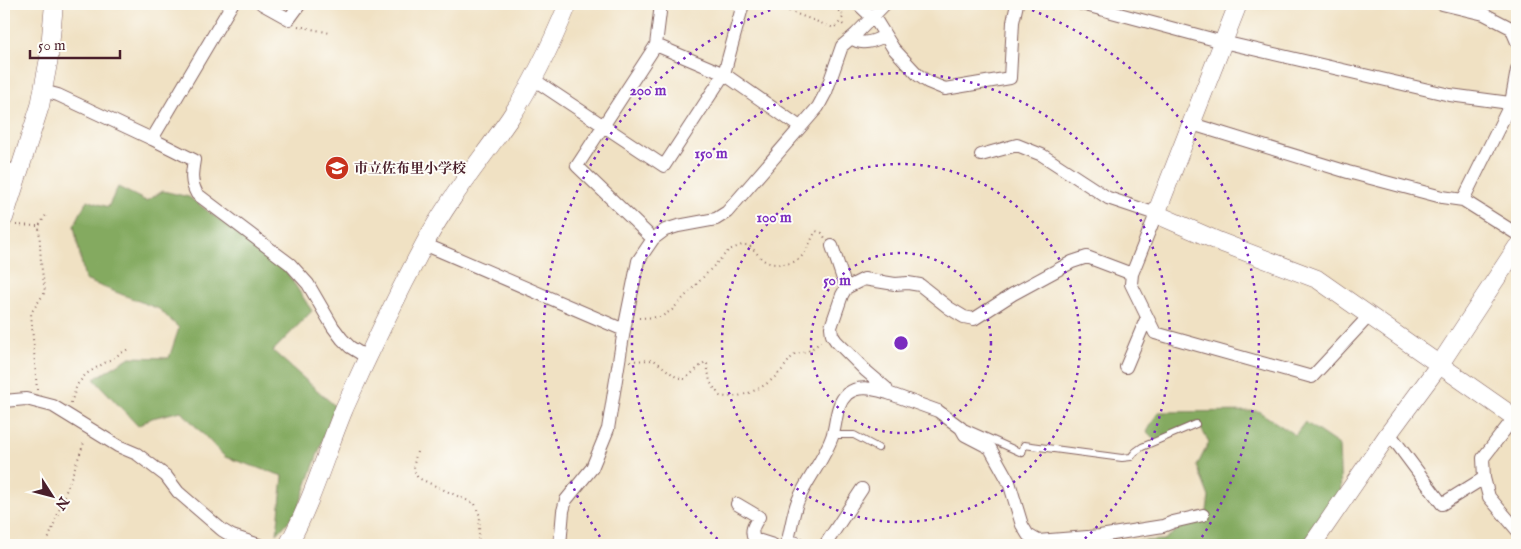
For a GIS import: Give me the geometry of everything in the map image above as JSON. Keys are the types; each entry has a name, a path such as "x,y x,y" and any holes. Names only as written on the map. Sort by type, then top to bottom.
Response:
{"street":[{"path":"8,222 11,170 34,126 49,58 54,4"},
{"path":"152,139 232,4"},
{"path":"262,4 289,19 300,4"},
{"path":"288,545 305,510 344,411 424,244 442,212 510,117 533,79 548,52 568,4"},
{"path":"653,239 577,166 656,45 662,4"},
{"path":"533,79 664,166 724,74 743,4"},
{"path":"858,4 872,17 893,48 918,75 945,89 1010,78 1013,22 1017,4"},
{"path":"560,545 563,511 566,500 592,468 608,429 626,317 638,261 653,239 665,230 716,219 727,212 818,107 826,92 842,46 885,4"},
{"path":"1082,4 1117,8 1223,42 1450,95 1514,103"},
{"path":"1238,4 1132,274 1131,284 1156,333 1312,377 1369,316"},
{"path":"1442,4 1484,14 1511,28 1517,42"},
{"path":"854,36 856,41 862,42 873,41 884,36"},
{"path":"656,45 724,74 800,127"},
{"path":"1462,200 1514,103 1517,70"},
{"path":"43,91 58,95 194,160 191,179 197,194 290,264 308,284 342,339 368,358"},
{"path":"1192,124 1348,172 1442,197 1462,200 1517,234"},
{"path":"982,155 1017,145 1042,155 1108,198 1156,214 1220,242 1317,279 1516,417 1483,458 1484,478 1489,497 1517,530"},
{"path":"424,244 624,330"},
{"path":"832,246 846,288"},
{"path":"1312,545 1389,432 1440,364 1517,247"},
{"path":"888,393 886,388 832,335 832,327 846,288 864,279 895,284 908,283 920,285 949,308 964,317 974,320 1013,294 1072,262 1087,256 1132,274"},
{"path":"1126,367 1147,318"},
{"path":"802,545 786,543 797,502 832,435 836,414 841,401 846,394 854,389 862,388 888,393 938,411 961,428 965,436 990,448 1009,482 1022,525 1028,535 1038,541 1100,536 1163,526 1203,515"},
{"path":"4,401 26,399 53,406 89,429 118,446 137,454 153,465 166,476 178,492 222,530 232,536 258,545"},
{"path":"1389,432 1442,504 1484,478"},
{"path":"825,545 862,489"},
{"path":"736,504 759,517 752,529 751,534 754,539 773,545"}],"lane":[{"path":"961,428 966,428 1022,453 1024,445 1122,458 1131,457 1142,447 1196,424"},
{"path":"832,435 854,435 878,448"}],"path":[{"path":"770,4 834,28 844,16 830,4"},
{"path":"289,19 296,25 330,33"},
{"path":"840,22 854,36"},
{"path":"35,402 38,388 31,313 45,292 39,226 46,215"},
{"path":"8,222 39,226"},
{"path":"626,317 661,317 672,310 729,250 735,247 748,245 765,261 774,264 785,264 794,262 806,252 816,231 822,233 832,246"},
{"path":"618,363 623,364 646,359 654,360 676,377 685,379 705,362 710,382 716,392 723,397 730,395 738,397 767,384 777,376 795,354 807,352 832,335"},
{"path":"65,414 81,378 128,349"},
{"path":"47,543 89,429"},
{"path":"417,452 414,472 418,478 475,504 480,516 478,545"}],"green space":[{"path":"118,187 146,201 163,191 189,197 284,268 312,311 273,351 335,406 297,512 277,534 283,476 225,457 181,411 152,418 138,426 94,379 130,357 169,358 179,328 159,309 85,280 74,226 87,200 108,207"},
{"path":"1258,411 1295,435 1305,422 1339,445 1341,494 1306,545 1046,545 1164,540 1184,525 1206,517 1209,497 1197,466 1209,442 1197,422 1156,441 1147,432 1158,412"}],"place":[{"name":"市立佐布里小学校","path":"337,168"}]}
